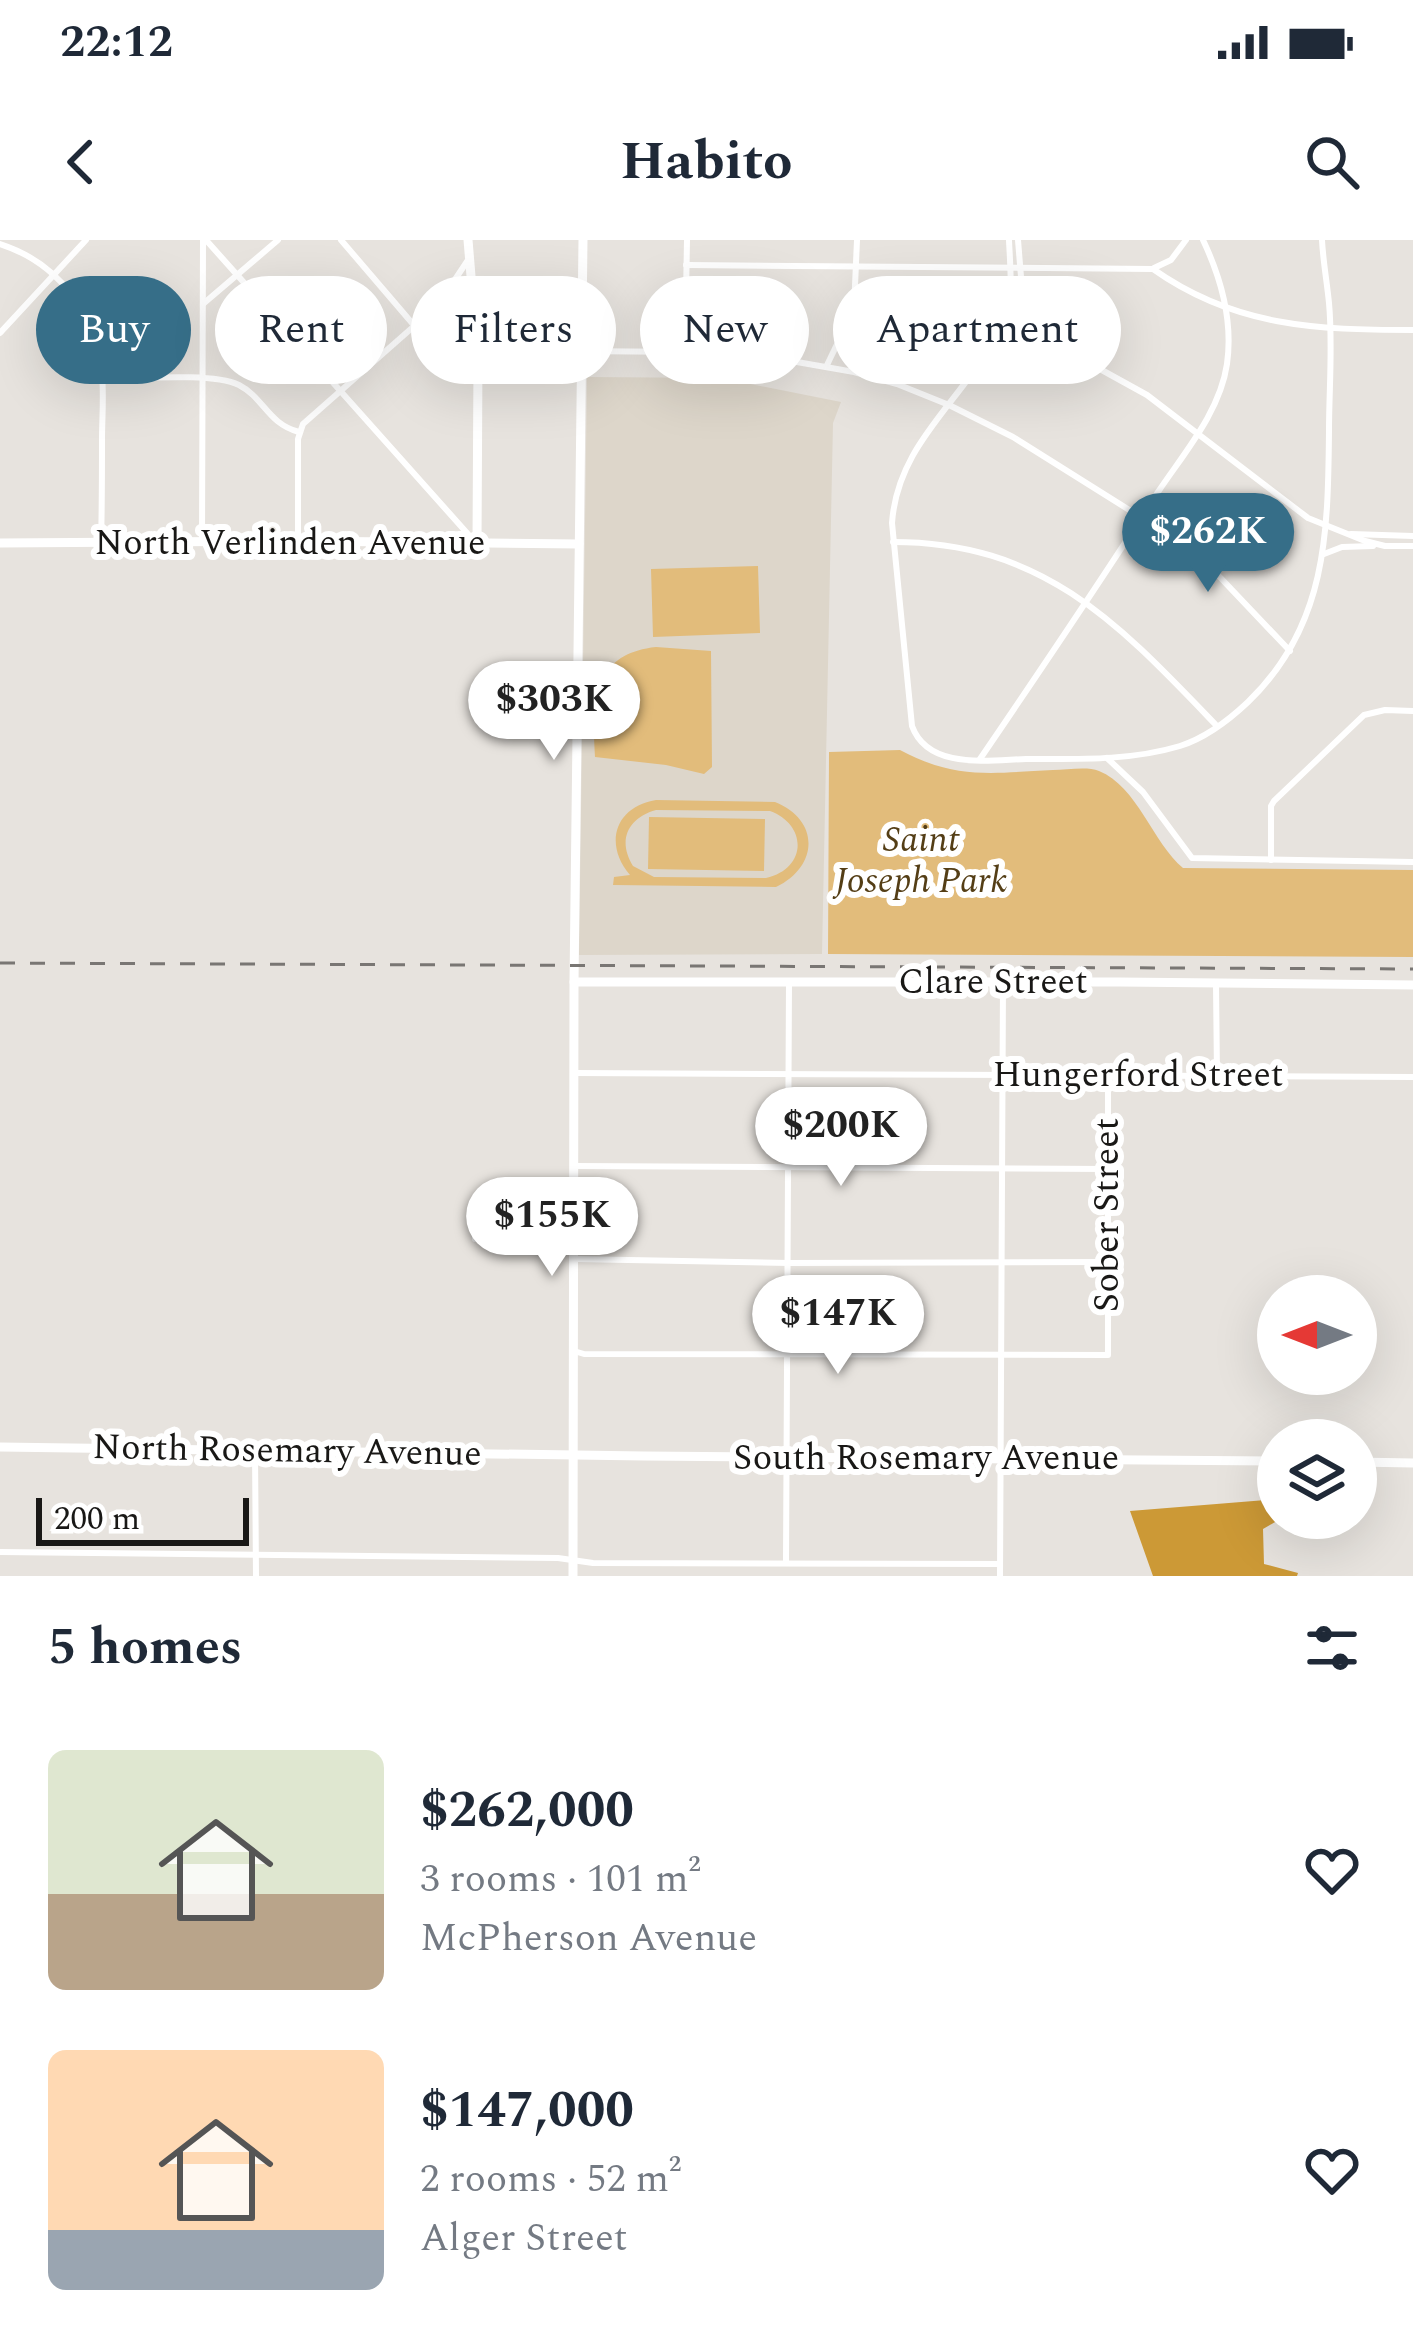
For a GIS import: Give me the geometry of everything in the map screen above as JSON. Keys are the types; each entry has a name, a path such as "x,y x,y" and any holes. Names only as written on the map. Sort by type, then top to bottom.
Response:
{"street":[{"path":"16,240 19,250"},
{"path":"0,333 86,240"},
{"path":"204,240 477,543"},
{"path":"202,542 204,240"},
{"path":"202,304 278,240"},
{"path":"341,240 411,322"},
{"path":"468,240 472,276"},
{"path":"583,240 583,276"},
{"path":"686,276 687,240"},
{"path":"856,276 857,240"},
{"path":"1013,276 1014,240"},
{"path":"686,265 1154,268 1172,260 1186,240"},
{"path":"979,760 1219,395 1229,346 1226,306 1203,240"},
{"path":"964,384 919,443 902,473 893,508 892,542 910,718 916,736 934,753 979,760 1107,758 1182,746 1218,727 1257,694 1289,651 1308,611 1324,554 1330,330 1322,240"},
{"path":"0,244 19,250 54,274"},
{"path":"457,276 470,258"},
{"path":"1014,266 1016,276"},
{"path":"1154,268 1226,306 1268,320 1330,330 1413,330"},
{"path":"298,541 299,432 303,424 411,329"},
{"path":"827,367 833,354"},
{"path":"809,364 833,368"},
{"path":"191,379 237,385 275,421 299,432"},
{"path":"1121,380 1294,509 1327,527 1385,546"},
{"path":"101,542 103,384"},
{"path":"477,543 478,384"},
{"path":"573,1576 582,384"},
{"path":"897,384 1013,437 1179,543 1215,572 1289,651"},
{"path":"452,515 466,517 477,506"},
{"path":"1340,532 1413,536"},
{"path":"892,542 987,553 1042,575 1087,602 1146,653 1218,727"},
{"name":"North Verlinden Avenue","path":"0,543 579,544"},
{"path":"1324,554 1342,547 1413,546"},
{"path":"1271,860 1271,806 1283,790 1364,715 1413,711"},
{"path":"1107,758 1143,792 1192,858 1413,862"},
{"name":"Clare Street","path":"574,982 1413,986"},
{"path":"786,1562 789,982"},
{"path":"1000,1576 1003,982"},
{"path":"1216,984 1216,1076"},
{"name":"Hungerford Street","path":"574,1073 1413,1077"},
{"name":"Sober Street","path":"1001,1356 1108,1355 1108,1075"},
{"path":"574,1166 1107,1169"},
{"path":"475,1239 574,1241"},
{"path":"574,1259 1107,1262"},
{"path":"574,1351 1001,1356"},
{"name":"North Rosemary Avenue","path":"0,1447 573,1455"},
{"path":"255,1450 256,1576"},
{"name":"South Rosemary Avenue","path":"573,1455 1257,1461"},
{"path":"1377,1462 1413,1462"},
{"path":"0,1555 1000,1564"}],"shaded area":[{"path":"616,377 640,377 640,384 750,384 841,402 833,423 822,954 579,955 587,384 616,384"},
{"path":"1257,1501 1257,1539 1263,1539 1264,1564 1297,1576 1153,1576 1130,1511"}],"green space":[{"path":"758,566 760,633 653,637 651,569"},
{"path":"656,647 711,651 712,767 704,774 595,757 596,701 607,671 635,652"},
{"name":"Saint Joseph Park","path":"900,750 939,766 975,772 1099,771 1124,789 1183,868 1413,870 1413,957 828,954 829,752"},
{"path":"656,800 775,802 800,820 808,843 806,856 790,878 776,887 613,885 614,877 630,875 617,852 618,829 622,819","holes":["656,810 770,811 791,826 798,846 789,866 766,878 654,877 633,866 628,856 626,839 632,824"]},
{"path":"649,817 765,819 764,871 648,869"}],"railway":[{"path":"0,963 1413,969"}]}
